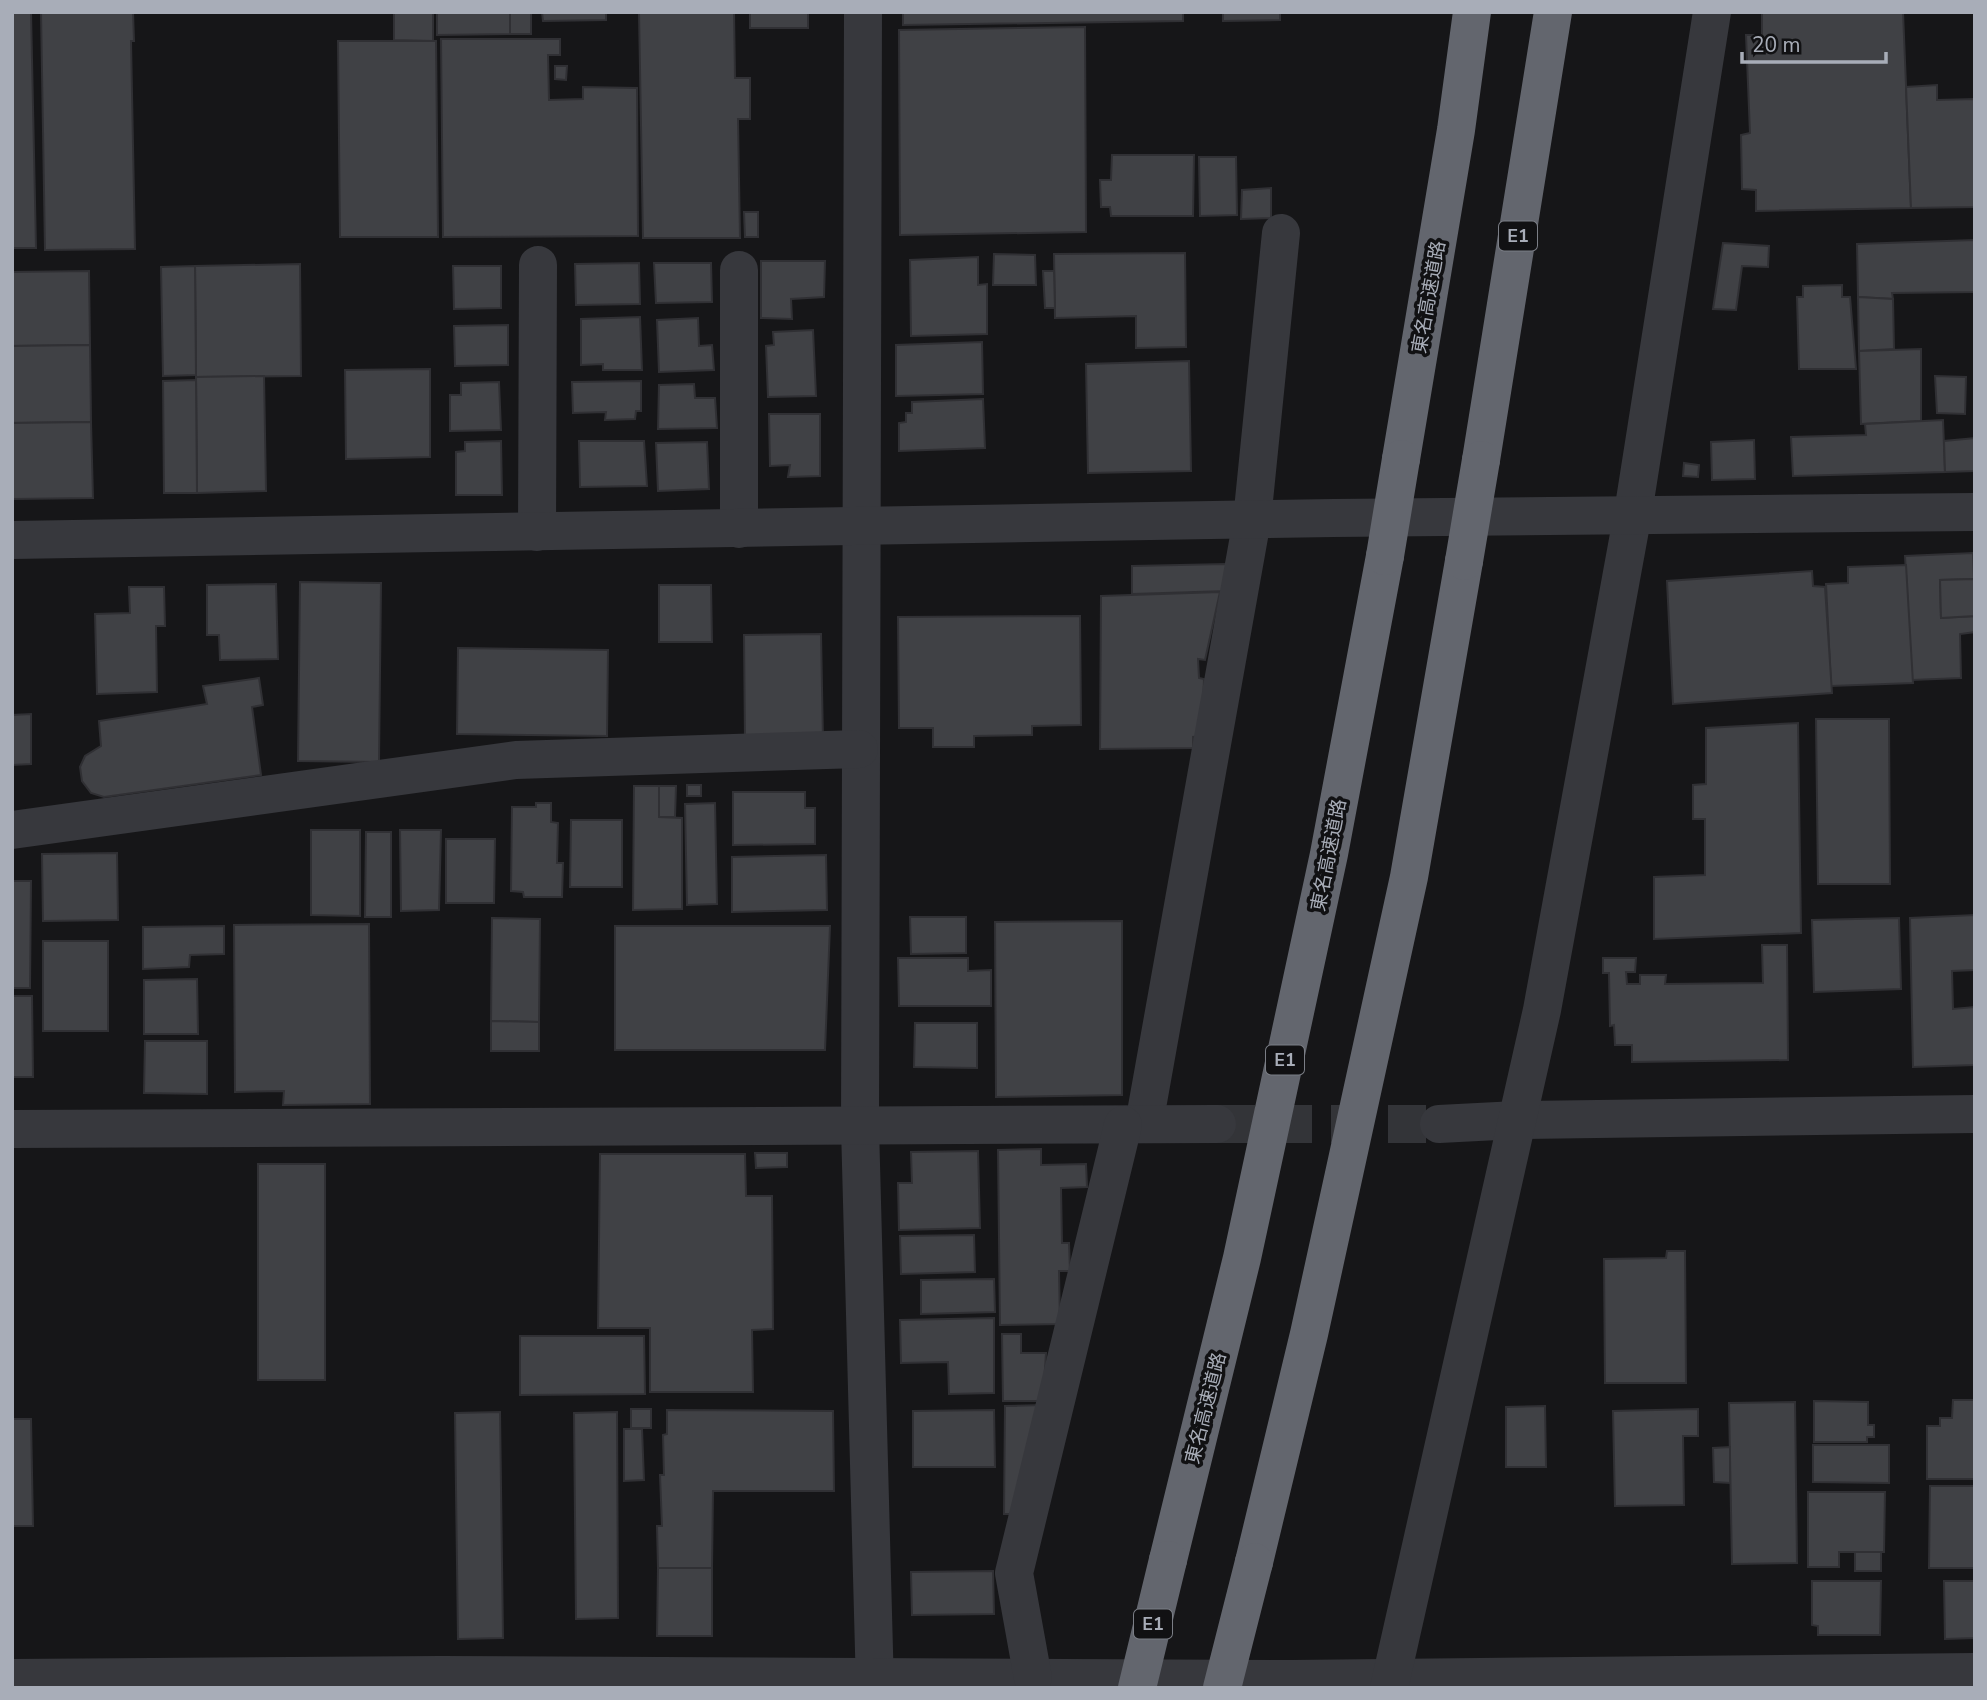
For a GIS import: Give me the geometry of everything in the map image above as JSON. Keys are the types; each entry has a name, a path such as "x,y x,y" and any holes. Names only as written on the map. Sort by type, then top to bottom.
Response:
{"highway":[{"name":"東名高速道路","path":"1137,1688 1242,1258 1329,854 1385,556 1456,130 1472,12"},
{"name":"E1","path":"1222,1688 1309,1334 1409,877 1481,460 1553,12"}],"street":[{"path":"863,12 859,527 860,1127 875,1683"},
{"path":"1390,1683 1542,1010 1633,513 1712,12"},
{"path":"1033,1678 1014,1573 1134,1125 1252,520 1281,233"},
{"path":"537,532 538,265"},
{"path":"738,270 739,529"},
{"path":"12,540 1540,517 1633,513 1975,512"},
{"path":"12,830 516,760 859,749"},
{"path":"1439,1124 1517,1120 1975,1114"},
{"path":"12,1129 1217,1124"},
{"path":"12,1678 875,1683 1033,1678 1390,1683 1975,1672"}],"building":[{"path":"12,12 31,12 36,248 12,248"},
{"path":"41,12 133,12 134,41 131,41 135,249 45,250"},
{"path":"394,12 433,12 433,41 394,40"},
{"path":"437,12 510,12 510,34 437,35"},
{"path":"510,12 531,12 531,34 510,34"},
{"path":"542,12 606,12 606,20 543,21"},
{"path":"639,12 734,12 735,78 750,78 750,119 738,119 740,238 643,238"},
{"path":"750,12 808,12 808,28 750,28"},
{"path":"903,12 1183,12 1183,21 903,25"},
{"path":"1223,12 1280,12 1280,20 1223,21"},
{"path":"1762,12 1903,12 1911,208 1756,211 1756,190 1742,189 1741,135 1750,133 1746,35 1762,35"},
{"path":"1085,27 1086,232 900,235 899,30"},
{"path":"441,39 560,39 560,55 548,55 549,100 583,99 583,87 637,88 638,236 443,237"},
{"path":"338,41 436,41 438,237 340,237"},
{"path":"555,66 567,66 566,80 555,79"},
{"path":"1937,85 1937,100 1975,99 1975,207 1911,208 1906,87"},
{"path":"1112,155 1194,155 1193,216 1111,216 1110,207 1101,207 1100,180 1111,180"},
{"path":"1199,157 1236,157 1237,215 1200,216"},
{"path":"1271,188 1271,218 1241,219 1242,190"},
{"path":"744,212 758,212 758,237 745,237"},
{"path":"1975,240 1975,292 1892,293 1893,299 1858,297 1857,244"},
{"path":"1723,243 1769,246 1768,267 1742,266 1736,310 1713,309"},
{"path":"1185,253 1186,347 1136,348 1136,316 1055,318 1054,254"},
{"path":"994,254 1035,255 1036,285 993,285"},
{"path":"978,257 978,285 987,284 987,334 911,336 910,260"},
{"path":"761,261 825,261 824,297 791,299 792,319 761,318"},
{"path":"639,263 640,304 576,305 575,264"},
{"path":"654,263 711,263 712,302 656,303"},
{"path":"300,264 301,376 196,377 195,266"},
{"path":"195,266 196,375 163,376 161,267"},
{"path":"453,266 501,266 501,308 454,309"},
{"path":"89,271 90,345 12,346 12,272"},
{"path":"1043,271 1054,271 1055,308 1045,308"},
{"path":"1842,285 1842,297 1850,297 1856,369 1799,369 1797,297 1803,297 1803,286"},
{"path":"1858,297 1893,299 1894,349 1859,351"},
{"path":"640,317 642,370 603,370 603,364 581,365 581,319"},
{"path":"698,318 699,346 712,345 714,370 659,372 657,320"},
{"path":"508,325 508,365 455,366 454,326"},
{"path":"813,330 816,396 768,397 766,346 774,345 773,332"},
{"path":"982,342 983,394 896,396 896,345"},
{"path":"90,345 91,422 12,423 12,346"},
{"path":"1921,349 1921,421 1861,424 1859,351"},
{"path":"1189,361 1191,471 1088,473 1086,364"},
{"path":"430,369 430,457 346,459 345,370"},
{"path":"264,376 266,491 197,493 196,377"},
{"path":"1935,376 1966,377 1965,414 1937,413"},
{"path":"196,380 197,493 164,493 163,381"},
{"path":"641,381 641,411 636,411 635,419 605,420 606,412 573,413 572,382"},
{"path":"499,382 501,430 450,431 450,395 461,395 461,383"},
{"path":"694,384 695,398 715,398 717,428 658,429 659,385"},
{"path":"983,399 985,448 899,451 899,423 906,422 906,413 912,413 912,402"},
{"path":"769,414 820,414 820,476 788,477 790,465 770,466"},
{"path":"1943,420 1945,472 1793,476 1791,437 1866,435 1865,424"},
{"path":"91,422 93,498 12,499 12,423"},
{"path":"1975,438 1975,471 1945,472 1944,441"},
{"path":"1754,440 1755,479 1712,480 1711,442"},
{"path":"501,441 502,495 456,495 456,452 465,451 465,442"},
{"path":"579,441 644,441 647,486 580,487"},
{"path":"707,442 709,489 658,491 656,443"},
{"path":"1684,463 1699,465 1698,477 1683,476"},
{"path":"1973,553 1974,579 1940,580 1941,618 1975,616 1975,632 1960,634 1961,678 1912,680 1905,556"},
{"path":"1226,564 1227,591 1132,594 1132,566"},
{"path":"1906,565 1913,683 1831,686 1826,584 1848,583 1848,567"},
{"path":"1812,571 1813,586 1825,587 1832,693 1673,704 1667,581"},
{"path":"1974,579 1975,616 1941,618 1940,580"},
{"path":"300,582 381,583 379,762 298,761"},
{"path":"276,584 278,659 220,660 219,635 207,635 207,585"},
{"path":"659,585 711,585 712,642 659,642"},
{"path":"129,587 164,587 165,626 156,626 157,692 97,694 95,614 130,613"},
{"path":"1220,592 1205,660 1198,659 1199,678 1204,679 1202,736 1193,737 1193,748 1100,749 1101,596"},
{"path":"1080,616 1081,725 1032,726 1032,735 974,736 974,747 933,747 933,728 899,728 898,617"},
{"path":"821,634 823,741 745,741 744,635"},
{"path":"458,648 608,650 607,736 457,734"},
{"path":"259,678 263,705 252,707 261,775 104,797 91,793 82,781 80,767 85,756 101,746 99,721 207,704 203,686"},
{"path":"31,714 31,764 12,765 12,715"},
{"path":"1816,719 1889,719 1890,884 1818,884"},
{"path":"1798,723 1801,933 1654,939 1654,877 1705,875 1705,819 1693,819 1693,785 1706,784 1706,728"},
{"path":"687,785 701,785 701,796 687,796"},
{"path":"634,786 659,786 659,817 682,818 682,909 633,910"},
{"path":"659,786 676,786 675,817 659,817"},
{"path":"733,792 805,792 805,808 815,808 815,844 733,845"},
{"path":"536,803 551,803 551,822 558,823 557,863 563,863 562,897 524,897 523,892 511,891 512,807 536,807"},
{"path":"715,803 717,904 687,905 685,804"},
{"path":"571,820 622,820 622,887 570,887"},
{"path":"311,830 360,830 360,916 311,915"},
{"path":"400,830 441,830 439,910 401,911"},
{"path":"366,832 391,832 391,917 365,917"},
{"path":"446,839 495,839 494,903 446,903"},
{"path":"117,853 118,920 43,921 42,854"},
{"path":"826,855 827,910 732,912 732,857"},
{"path":"12,881 31,881 30,988 12,988"},
{"path":"1975,915 1975,970 1952,971 1953,1009 1974,1007 1975,1065 1913,1067 1910,918"},
{"path":"910,917 966,917 966,953 911,954"},
{"path":"492,918 540,919 539,1022 491,1021"},
{"path":"1899,918 1901,989 1814,992 1812,920"},
{"path":"1122,921 1122,1095 996,1097 995,922"},
{"path":"369,924 370,1104 283,1105 284,1091 235,1092 234,925"},
{"path":"224,926 224,954 190,955 189,967 143,969 143,927"},
{"path":"615,926 830,926 825,1050 615,1050"},
{"path":"43,941 108,941 108,1031 43,1031"},
{"path":"1762,945 1787,945 1788,1060 1632,1062 1632,1045 1615,1045 1614,1025 1610,1026 1609,973 1603,973 1603,958 1636,958 1635,972 1626,972 1627,984 1640,984 1640,975 1666,975 1665,984 1763,983"},
{"path":"898,958 968,958 968,971 991,970 991,1006 899,1006"},
{"path":"197,979 198,1034 144,1034 144,980"},
{"path":"12,996 32,996 33,1077 12,1077"},
{"path":"491,1021 539,1022 539,1051 491,1051"},
{"path":"915,1023 977,1023 977,1068 914,1067"},
{"path":"145,1041 207,1041 207,1094 144,1093"},
{"path":"1041,1149 1041,1165 1086,1164 1087,1187 1061,1188 1062,1243 1069,1243 1070,1271 1059,1271 1060,1324 1000,1325 998,1150"},
{"path":"978,1151 980,1228 899,1230 898,1183 912,1183 911,1152"},
{"path":"755,1153 787,1153 787,1167 756,1168"},
{"path":"600,1154 745,1154 746,1196 772,1196 773,1329 752,1330 753,1392 650,1392 650,1328 598,1328"},
{"path":"258,1164 325,1164 325,1380 258,1380"},
{"path":"974,1235 975,1272 901,1274 900,1236"},
{"path":"1667,1251 1685,1251 1686,1383 1605,1383 1604,1259 1666,1258"},
{"path":"994,1279 995,1312 921,1314 921,1280"},
{"path":"994,1318 994,1393 949,1394 948,1362 901,1363 900,1320"},
{"path":"1002,1334 1021,1334 1021,1353 1046,1353 1043,1401 1003,1401"},
{"path":"520,1336 644,1336 645,1394 520,1395"},
{"path":"1953,1400 1975,1400 1975,1479 1927,1479 1927,1426 1940,1426 1940,1418 1952,1418"},
{"path":"1814,1401 1868,1402 1868,1425 1874,1425 1874,1437 1867,1437 1867,1442 1814,1442"},
{"path":"1795,1402 1797,1563 1732,1564 1729,1403"},
{"path":"1044,1405 1018,1514 1004,1514 1005,1406"},
{"path":"1545,1406 1546,1467 1506,1467 1506,1407"},
{"path":"631,1409 651,1409 651,1428 631,1428"},
{"path":"1698,1409 1698,1436 1683,1436 1684,1505 1615,1506 1613,1411"},
{"path":"667,1410 833,1411 834,1491 713,1491 712,1568 658,1568 657,1526 662,1526 660,1475 664,1475 663,1435 667,1434"},
{"path":"994,1410 995,1467 913,1467 913,1411"},
{"path":"500,1412 503,1638 458,1639 455,1413"},
{"path":"617,1412 618,1618 576,1619 574,1413"},
{"path":"12,1419 31,1419 33,1526 12,1526"},
{"path":"624,1429 642,1429 644,1480 624,1481"},
{"path":"1813,1445 1889,1445 1889,1483 1813,1482"},
{"path":"1730,1447 1730,1483 1714,1482 1713,1448"},
{"path":"1930,1486 1975,1486 1975,1568 1929,1568"},
{"path":"1808,1492 1885,1492 1884,1552 1839,1552 1839,1567 1808,1567"},
{"path":"1855,1552 1881,1552 1881,1571 1855,1571"},
{"path":"658,1568 712,1568 712,1636 657,1636"},
{"path":"993,1571 994,1614 912,1615 911,1572"},
{"path":"1812,1581 1881,1581 1880,1635 1818,1635 1818,1626 1812,1625"},
{"path":"1944,1581 1975,1581 1975,1638 1945,1639"}],"tunnel":[{"path":"1217,1124 1439,1124"}]}
